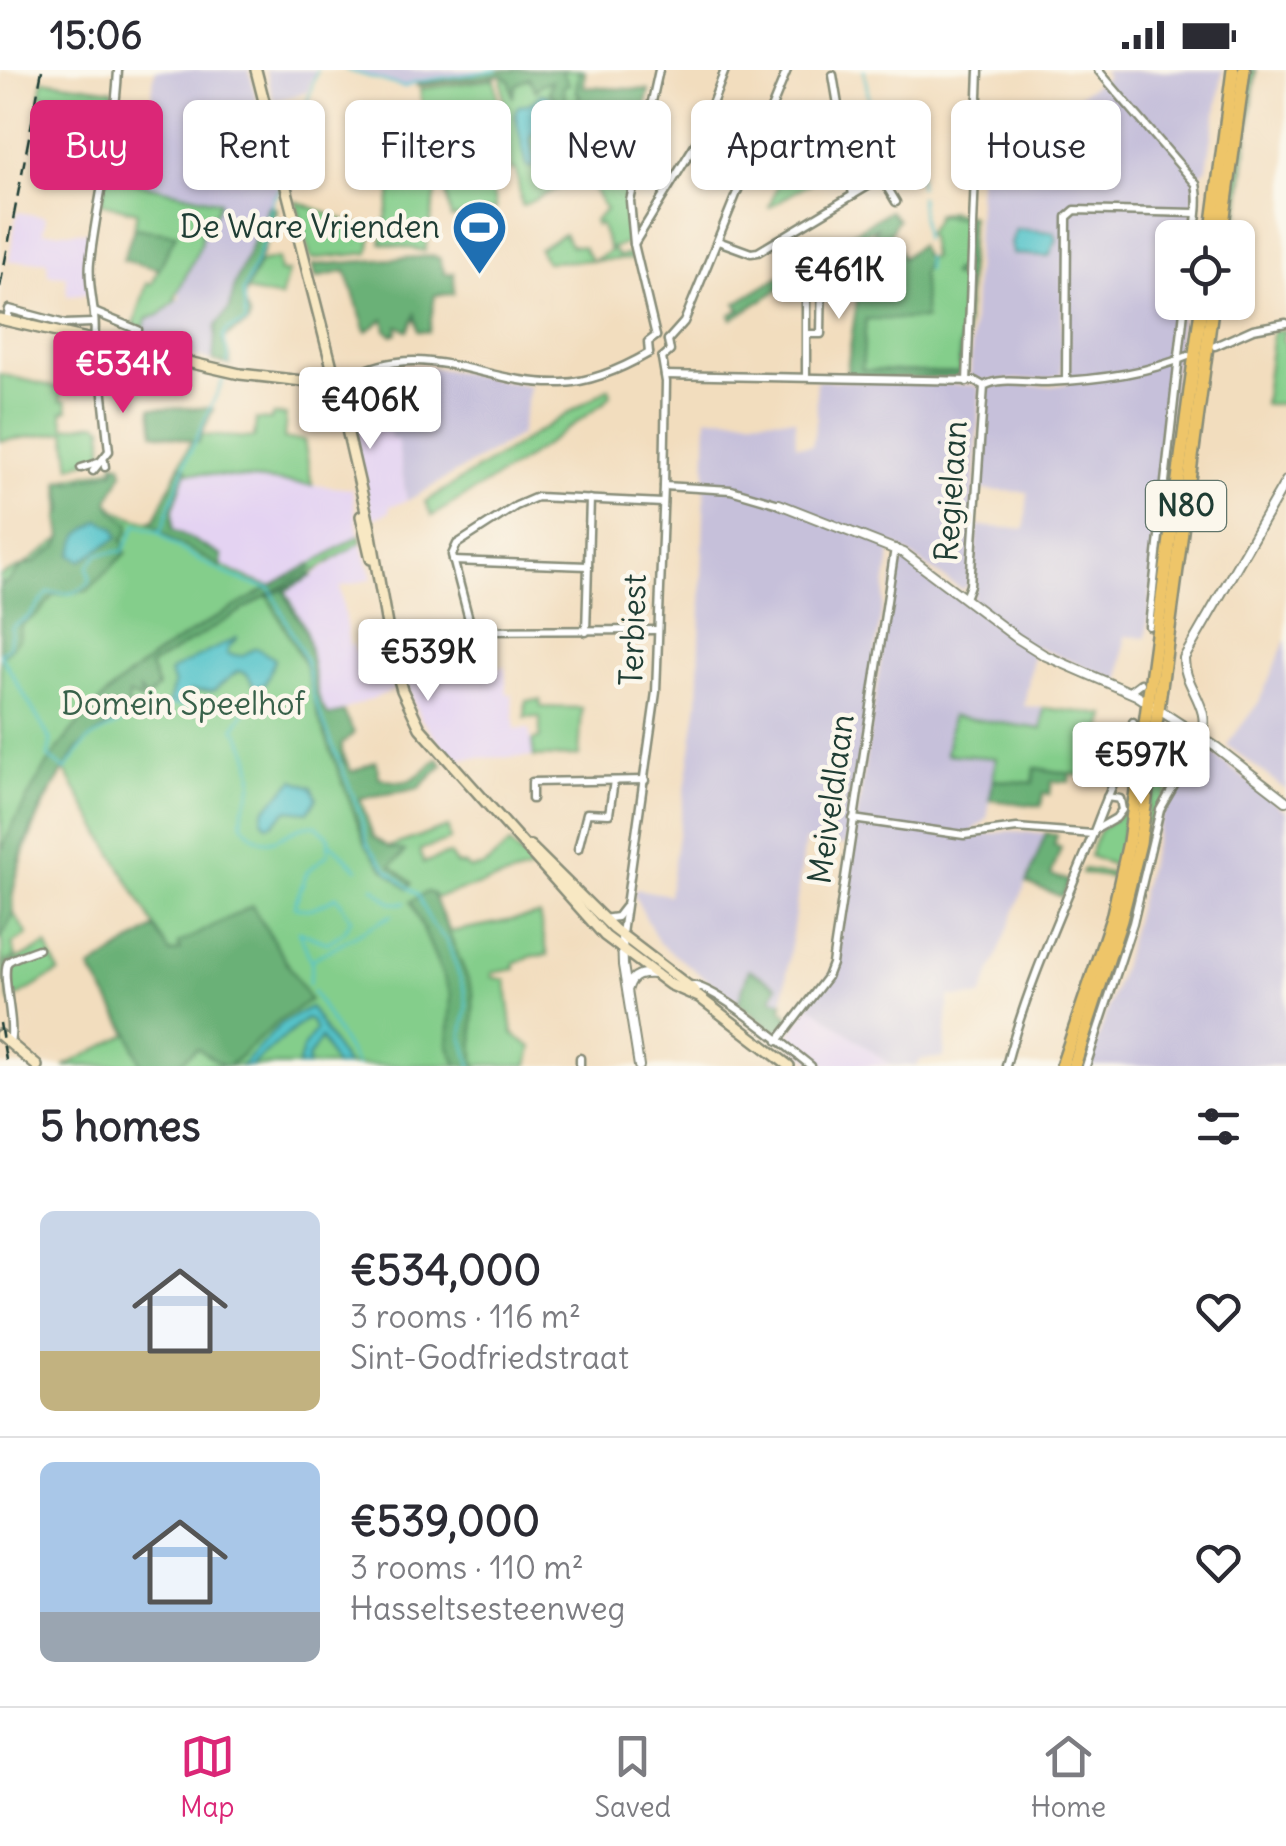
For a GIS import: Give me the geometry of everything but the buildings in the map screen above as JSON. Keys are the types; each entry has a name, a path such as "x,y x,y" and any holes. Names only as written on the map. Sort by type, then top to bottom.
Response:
{"highway":[{"path":"1213,220 1233,70"},
{"path":"1223,220 1244,70"},
{"name":"N80","path":"1074,1066 1122,920 1144,821 1200,320"},
{"name":"N80","path":"1062,1066 1119,889 1145,731 1154,706 1210,320"}],"main road":[{"path":"256,70 332,380 338,391 371,534 397,675 412,714 430,742 591,923 656,974 699,997 792,1066"},
{"path":"3,320 252,377 345,380 343,389 338,391"},
{"path":"510,828 622,936 792,1066"},
{"path":"5,1039 34,1066"}],"street":[{"path":"93,339 90,258 118,70"},
{"path":"656,336 631,220 634,170 659,70"},
{"path":"714,100 725,70"},
{"path":"775,100 787,70"},
{"path":"967,382 979,70"},
{"path":"1102,74 1196,184 1199,202 1194,220"},
{"path":"833,75 853,195"},
{"path":"634,244 691,151"},
{"path":"718,241 754,254 880,180 896,202"},
{"path":"668,340 684,322 738,190"},
{"path":"1066,380 1067,216 1074,210 1194,212"},
{"path":"631,220 650,220"},
{"path":"807,334 820,334 822,268"},
{"path":"806,295 806,377"},
{"path":"3,320 9,309 65,324 92,323"},
{"path":"92,471 105,464 110,451 93,339 93,312"},
{"path":"93,312 138,330 133,349"},
{"path":"1149,626 1182,320"},
{"path":"1214,346 1262,326 1286,324"},
{"path":"656,336 668,340"},
{"path":"649,353 648,342 656,336"},
{"path":"345,380 379,364 414,360 563,383 607,374 649,353 662,358 670,351 668,340"},
{"path":"665,375 967,382 984,386 993,381 1066,380 1142,370 1188,356"},
{"name":"Terbiest","path":"622,936 656,692 664,486 662,358"},
{"name":"Regielaan","path":"965,598 970,585 984,386"},
{"path":"80,468 105,464"},
{"path":"1086,1066 1128,938 1166,799 1205,722 1184,670 1184,658 1286,480"},
{"path":"664,486 731,490 894,548 1044,655 1154,706 1286,801"},
{"path":"658,630 472,632 452,555 458,544 529,499 549,496 663,503"},
{"path":"586,632 590,499"},
{"name":"Meiveldlaan","path":"778,1041 830,971 894,548"},
{"path":"453,561 588,566"},
{"path":"1129,692 1140,683"},
{"path":"1132,746 1133,722"},
{"path":"1006,1066 1024,1004 1108,797 1132,746 1145,731"},
{"path":"1154,748 1171,733 1198,735"},
{"path":"578,849 586,814 609,814 614,780"},
{"path":"532,799 532,782 645,780"},
{"path":"853,819 964,835 1017,828 1094,833 1122,810 1120,799 1108,797"},
{"path":"1144,821 1150,848"},
{"path":"604,918 617,917 626,902"},
{"path":"622,936 639,1066"},
{"path":"5,1039 3,972 8,962 38,949"},
{"path":"627,993 636,976 656,974"},
{"path":"688,985 705,988 811,1066"}],"shaded area":[{"path":"155,70 249,70 257,100 183,100 183,190 277,190 235,284 230,308 215,327 213,361 140,343 146,319 181,298 142,190 163,190 163,100 151,100"},
{"path":"266,70 315,70 307,92 274,100"},
{"path":"349,70 499,70 418,83 404,89"},
{"path":"1223,70 1207,168 1195,179 1192,220 1155,220 1155,320 1180,320 1146,638 1125,636 1120,682 1035,646 1024,706 1044,708 1042,729 952,716 946,754 997,758 987,819 974,830 974,836 1011,831 1046,833 981,997 949,997 944,1058 922,1059 916,1066 892,1066 809,1004 834,969 895,565 909,560 966,602 973,599 977,526 1025,529 1028,492 979,490 986,389 994,385 1070,383 1063,256 1062,374 1048,379 983,381 970,377 979,190 1121,190 1121,100 1071,100 1107,77 1105,71"},
{"path":"17,212 46,217 43,232 92,232 88,249 89,294 67,296 66,276 48,275 47,261 9,261"},
{"path":"401,365 427,366 530,386 520,435 407,501 397,439 392,439 373,371"},
{"path":"373,371 392,439 397,438 407,501 390,506 390,512 372,519 346,404 347,394 355,383"},
{"path":"816,380 980,388 969,584 962,590 892,543 846,845 805,841 783,1002 772,1000 749,970 738,1003 659,943 633,893 637,889 669,895 698,702 707,417 795,419 796,445 812,446 817,417"},
{"path":"186,472 352,489 359,539 273,587 249,583 221,567 221,556 173,529 173,509"},
{"path":"361,542 372,579 340,587 349,645 354,645 355,652 378,648 381,666 390,665 394,690 329,716 320,705 305,629 285,590"},
{"path":"1286,639 1286,790 1227,745 1259,702"},
{"path":"505,667 515,729 529,729 534,757 452,758 420,718 402,675"},
{"path":"1205,747 1286,811 1286,1066 1089,1066 1123,964 1162,813"},
{"path":"809,1004 892,1066 818,1066 788,1043 787,1038"}],"green space":[{"path":"499,70 565,70 563,74 569,84 563,86 565,100 556,100 549,92 552,81 541,84 536,91 529,78 516,85 513,98 510,81 503,75 417,86"},
{"path":"515,70 579,70 576,91 647,96 646,100 531,100 531,190 555,190 522,206 516,170 511,170 511,100 504,100 501,74"},
{"path":"579,70 585,70 584,87 649,90 647,100 577,100 580,95 576,92"},
{"path":"1248,70 1256,70 1238,220 1228,220"},
{"path":"495,79 498,100 422,100 420,89"},
{"path":"43,80 113,90 113,100 40,96"},
{"path":"163,189 220,202 211,222 203,224 201,244 177,300 159,315 146,319 144,328 134,325 147,283 152,284 175,234 134,228 137,212 101,203 103,190"},
{"path":"392,190 436,190 425,251 381,243"},
{"path":"446,190 492,190 496,209 451,218"},
{"path":"594,190 627,190 629,243 612,248 618,256 632,254 633,259 593,260 610,251 600,224 596,226 594,221 606,210"},
{"path":"776,190 798,190 769,207"},
{"path":"296,201 373,228 369,253 311,259"},
{"path":"269,205 276,209 276,215 272,217 267,241 245,296 250,318 223,341 230,365 213,361 216,326 230,308 235,284"},
{"path":"889,211 898,219 890,233 903,258 919,245 927,262 922,272 925,319 866,319 862,370 959,373 963,276 951,274 963,266 965,219 935,215 949,211 971,216 964,378 846,377 863,257 877,227 732,319 730,315 740,309 736,303"},
{"path":"937,216 965,218 963,266 954,270 963,275 959,373 861,370 865,319 922,272 925,260 932,257 926,234"},
{"path":"134,228 176,234 159,269 123,260"},
{"path":"564,234 570,245 583,247 592,260 546,262 539,249"},
{"path":"278,258 280,272 288,272 281,298 246,291 260,262"},
{"path":"439,258 445,274 454,273 454,294 435,295 429,332 418,331 415,315 408,331 398,326 397,333 392,335 386,330 384,319 366,332 346,271 316,278 313,265"},
{"path":"1286,330 1282,339 1286,345 1286,404 1264,404 1273,331"},
{"path":"0,374 63,389 60,401 66,401 68,410 62,412 65,428 97,423 103,427 103,455 71,467 66,432 0,441"},
{"path":"609,388 611,394 605,402 520,463 432,516 425,502"},
{"path":"151,408 213,409 198,442 154,433"},
{"path":"273,415 286,415 284,439 304,440 312,485 186,472 187,468 180,465 192,440 198,442 201,435 254,438 256,419 271,420"},
{"name":"Domein Speelhof","path":"114,461 121,467 108,501 113,507 156,525 227,569 257,582 274,587 360,535 361,542 285,590 305,629 320,705 352,773 370,831 391,865 403,855 388,847 448,827 450,840 420,850 423,863 449,854 456,864 470,869 484,866 510,844 535,869 435,898 433,894 422,895 443,916 450,932 539,915 548,955 533,956 514,963 515,969 492,973 492,977 506,980 513,1034 532,1047 528,1065 64,1066 128,1034 92,968 155,927 64,769 26,848 2,933 14,914 28,935 12,944 16,957 2,964 0,576 24,565 62,538 59,481 114,468"},
{"path":"121,464 123,472 108,501 112,510 130,524 122,540 126,553 87,591 54,595 38,614 21,625 19,639 5,654 0,653 0,585 24,565 34,563 58,546 62,537 59,518 64,508 59,481 73,482 115,471 115,465"},
{"path":"180,465 187,468 173,509 173,529 222,556 221,567 150,522 155,519"},
{"path":"310,564 312,568 150,666 158,687 147,699 140,691 142,701 129,694 128,711 77,749 42,805 22,850 13,893 14,914 0,940 2,849 52,757 81,720 148,661"},
{"path":"310,574 285,591 306,633 323,708 329,716 344,712 354,733 342,744 342,759 352,772 376,761 379,777 398,782 418,776 438,758 443,765 418,789 360,798 373,837 388,847 405,851 391,866 412,883 408,889 384,869 366,845 318,716 305,665 268,597"},
{"path":"540,700 541,707 582,708 579,756 534,757 532,741 540,738 540,717 525,718 526,701"},
{"path":"1044,708 1106,715 1084,776 1036,768 1034,783 993,780 996,758 946,754 952,716 1042,729"},
{"path":"1178,734 1195,743 1164,797 1151,832 1146,820 1159,753 1166,767"},
{"path":"1035,768 1070,774 1069,782 1052,781 1050,794 1043,794 1041,806 990,800 993,780 1033,783"},
{"path":"1124,802 1129,803 1115,878 1082,873 1084,869 1111,873 1113,865 1089,856 1099,831 1123,812"},
{"path":"1046,833 1057,835 1054,845 1061,848 1051,875 1069,881 1062,897 1027,883"},
{"path":"427,892 433,894 473,992 477,1066 458,1066 448,1045 451,995 411,901"},
{"path":"252,906 310,1000 278,1022 229,1066 197,1048 176,1066 141,1066 129,1033 90,969 155,928 170,953 181,950 178,944"},
{"path":"47,945 59,972 10,1001 3,967"},
{"path":"749,969 777,986 772,999 783,1002 782,1010 791,1018 781,1029 774,1031 738,1003"}],"water":[{"path":"531,103 531,168 527,166 515,113 518,106"},
{"path":"1016,229 1054,232 1057,239 1049,256 1013,254 1011,243"},
{"path":"99,520 115,528 118,537 81,561 71,555 79,535"},
{"path":"238,637 227,654 241,656 256,648 275,659 265,684 255,687 247,674 238,671 213,691 189,691 183,702 168,704 174,685 170,673 174,669"},
{"path":"294,780 312,787 317,798 308,812 288,810 266,825 262,819 264,810"},
{"path":"310,1007 347,1066 335,1066 321,1038 308,1058 308,1066 298,1066 304,1046 316,1030 306,1019 250,1066 241,1066 281,1024"}],"waterway":[{"path":"308,100 317,70"},
{"path":"346,70 404,87 497,70"},
{"path":"864,70 869,100"},
{"path":"228,364 223,337 227,330 246,323 243,292 266,237 273,199 279,190"},
{"path":"920,197 924,239"},
{"path":"926,257 927,270"},
{"path":"0,654 9,647 12,627 28,617 49,592 71,593 90,581 88,566 98,554 123,551 137,524 159,532 162,529 187,459 224,378"},
{"path":"159,532 212,566 270,588 306,661 314,698 360,813 368,845 388,870 418,895 431,924 447,941 465,992 467,1007 462,1035 471,1066"},
{"path":"1,655 51,741 48,757 65,770 88,740 144,710"},
{"path":"168,705 204,707 243,700 244,713 234,728 247,750 252,776 242,823 261,840 278,839 316,825 329,837 328,854 307,872 294,906 311,908 337,897 351,919 344,932 327,943 299,931 312,964 309,984"},
{"path":"331,844 358,869"},
{"path":"373,887 391,903 405,903"},
{"path":"311,960 392,915"},
{"path":"313,991 357,1066"}],"railway":[{"path":"0,287 42,70"},
{"path":"0,1023 7,1066"}],"place":[{"name":"De Ware Vrienden","path":"479,276"}]}
